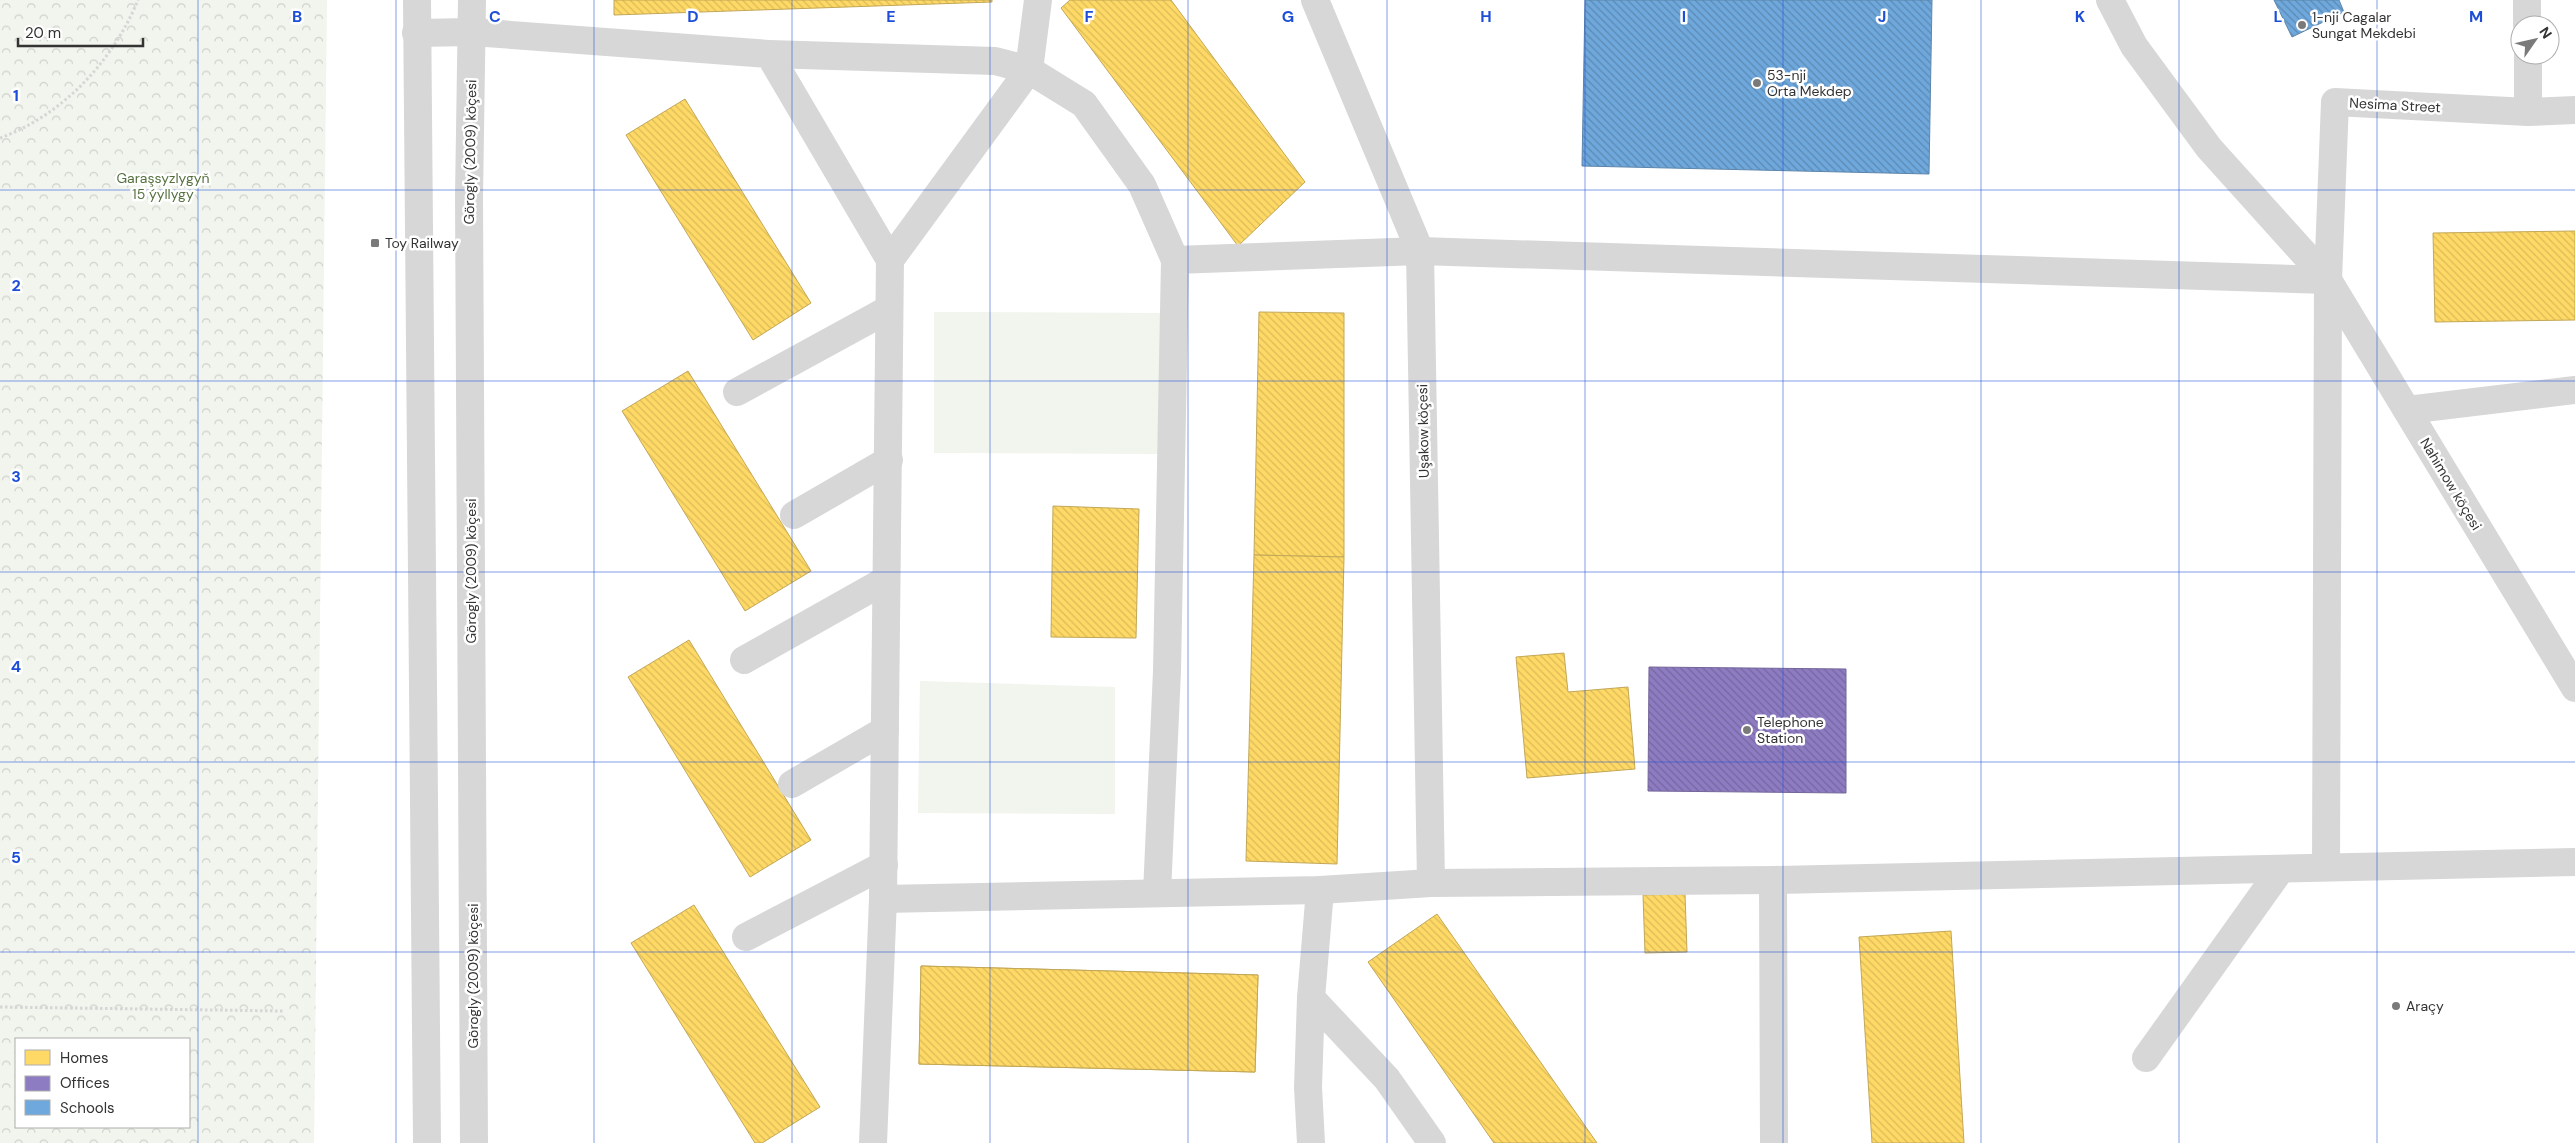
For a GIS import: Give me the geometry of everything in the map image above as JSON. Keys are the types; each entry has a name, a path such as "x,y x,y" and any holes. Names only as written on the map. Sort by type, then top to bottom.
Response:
{"street":[{"path":"416,0 427,1143"},
{"name":"Görogly (2009) köçesi","path":"472,0 469,217 474,1143"},
{"path":"890,260 1029,70 1038,0"},
{"name":"Uşakow köçesi","path":"1315,0 1420,251 1431,883"},
{"name":"Nahimow köçesi","path":"2110,0 2134,46 2209,148 2328,280 2575,688"},
{"path":"2527,0 2527,15"},
{"path":"416,33 472,32 769,54 995,61 1029,70 1084,104 1142,185 1175,260 1167,671 1157,893"},
{"path":"769,54 890,260 884,865 873,1143"},
{"path":"2528,65 2528,112"},
{"name":"Nesima Street","path":"2328,280 2334,102 2528,112 2575,110"},
{"path":"1175,260 1420,251 2328,280 2326,867"},
{"path":"737,392 889,309"},
{"path":"2407,410 2575,390"},
{"path":"794,515 889,460"},
{"path":"744,660 886,580"},
{"path":"792,784 885,730"},
{"path":"883,899 1320,890 1431,883 1773,880 2575,862"},
{"path":"746,937 884,865"},
{"path":"2146,1058 2281,869"},
{"path":"1773,880 1774,1143"},
{"path":"1311,1143 1308,1088 1311,998 1320,890"},
{"path":"1311,998 1387,1079 1432,1143"}],"path":[{"path":"0,138 32,123 78,88 116,44 138,0"},
{"path":"0,1007 282,1011"}],"green space":[{"name":"Garaşsyzlygyň 15 ýyllygy","path":"0,0 327,0 314,1143 0,1143"},
{"path":"934,312 1161,313 1161,454 934,453"},
{"path":"920,681 1115,687 1115,814 918,813"}],"building: Homes":[{"path":"614,0 992,0 992,2 614,15"},
{"path":"1070,0 1171,0 1305,182 1238,246 1061,8"},
{"path":"685,99 811,303 753,340 626,135"},
{"path":"2575,231 2575,320 2435,322 2433,233"},
{"path":"1259,312 1344,313 1344,557 1254,555"},
{"path":"688,371 811,571 745,611 622,411"},
{"path":"1053,506 1139,509 1136,638 1051,637"},
{"path":"1254,555 1344,557 1337,864 1246,861"},
{"path":"689,640 811,840 750,877 628,677"},
{"path":"1564,653 1568,692 1628,687 1635,769 1527,778 1516,657"},
{"path":"1685,894 1687,952 1645,953 1643,895"},
{"path":"694,905 820,1107 762,1143 755,1143 631,943"},
{"path":"1437,914 1597,1143 1494,1143 1368,962"},
{"path":"1951,931 1964,1143 1872,1143 1859,937"},
{"path":"921,966 1258,975 1255,1072 919,1064"},
{"path":"921,966 1258,975 1255,1072 919,1064"}],"building: Offices":[{"name":"Telephone Station","path":"1649,667 1846,669 1846,793 1648,791"}],"building: Schools":[{"name":"53-nji Orta Mekdep","path":"1585,0 1932,0 1929,174 1582,166"},
{"name":"1-nji Cagalar Sungat Mekdebi","path":"2274,0 2339,0 2344,12 2292,37"}],"place":[{"name":"1-nji Cagalar Sungat Mekdebi","path":"2302,25"},
{"name":"53-nji Orta Mekdep","path":"1757,83"},
{"name":"Toy Railway","path":"375,243"},
{"name":"Telephone Station","path":"1747,730"},
{"name":"Araçy","path":"2396,1006"}]}
